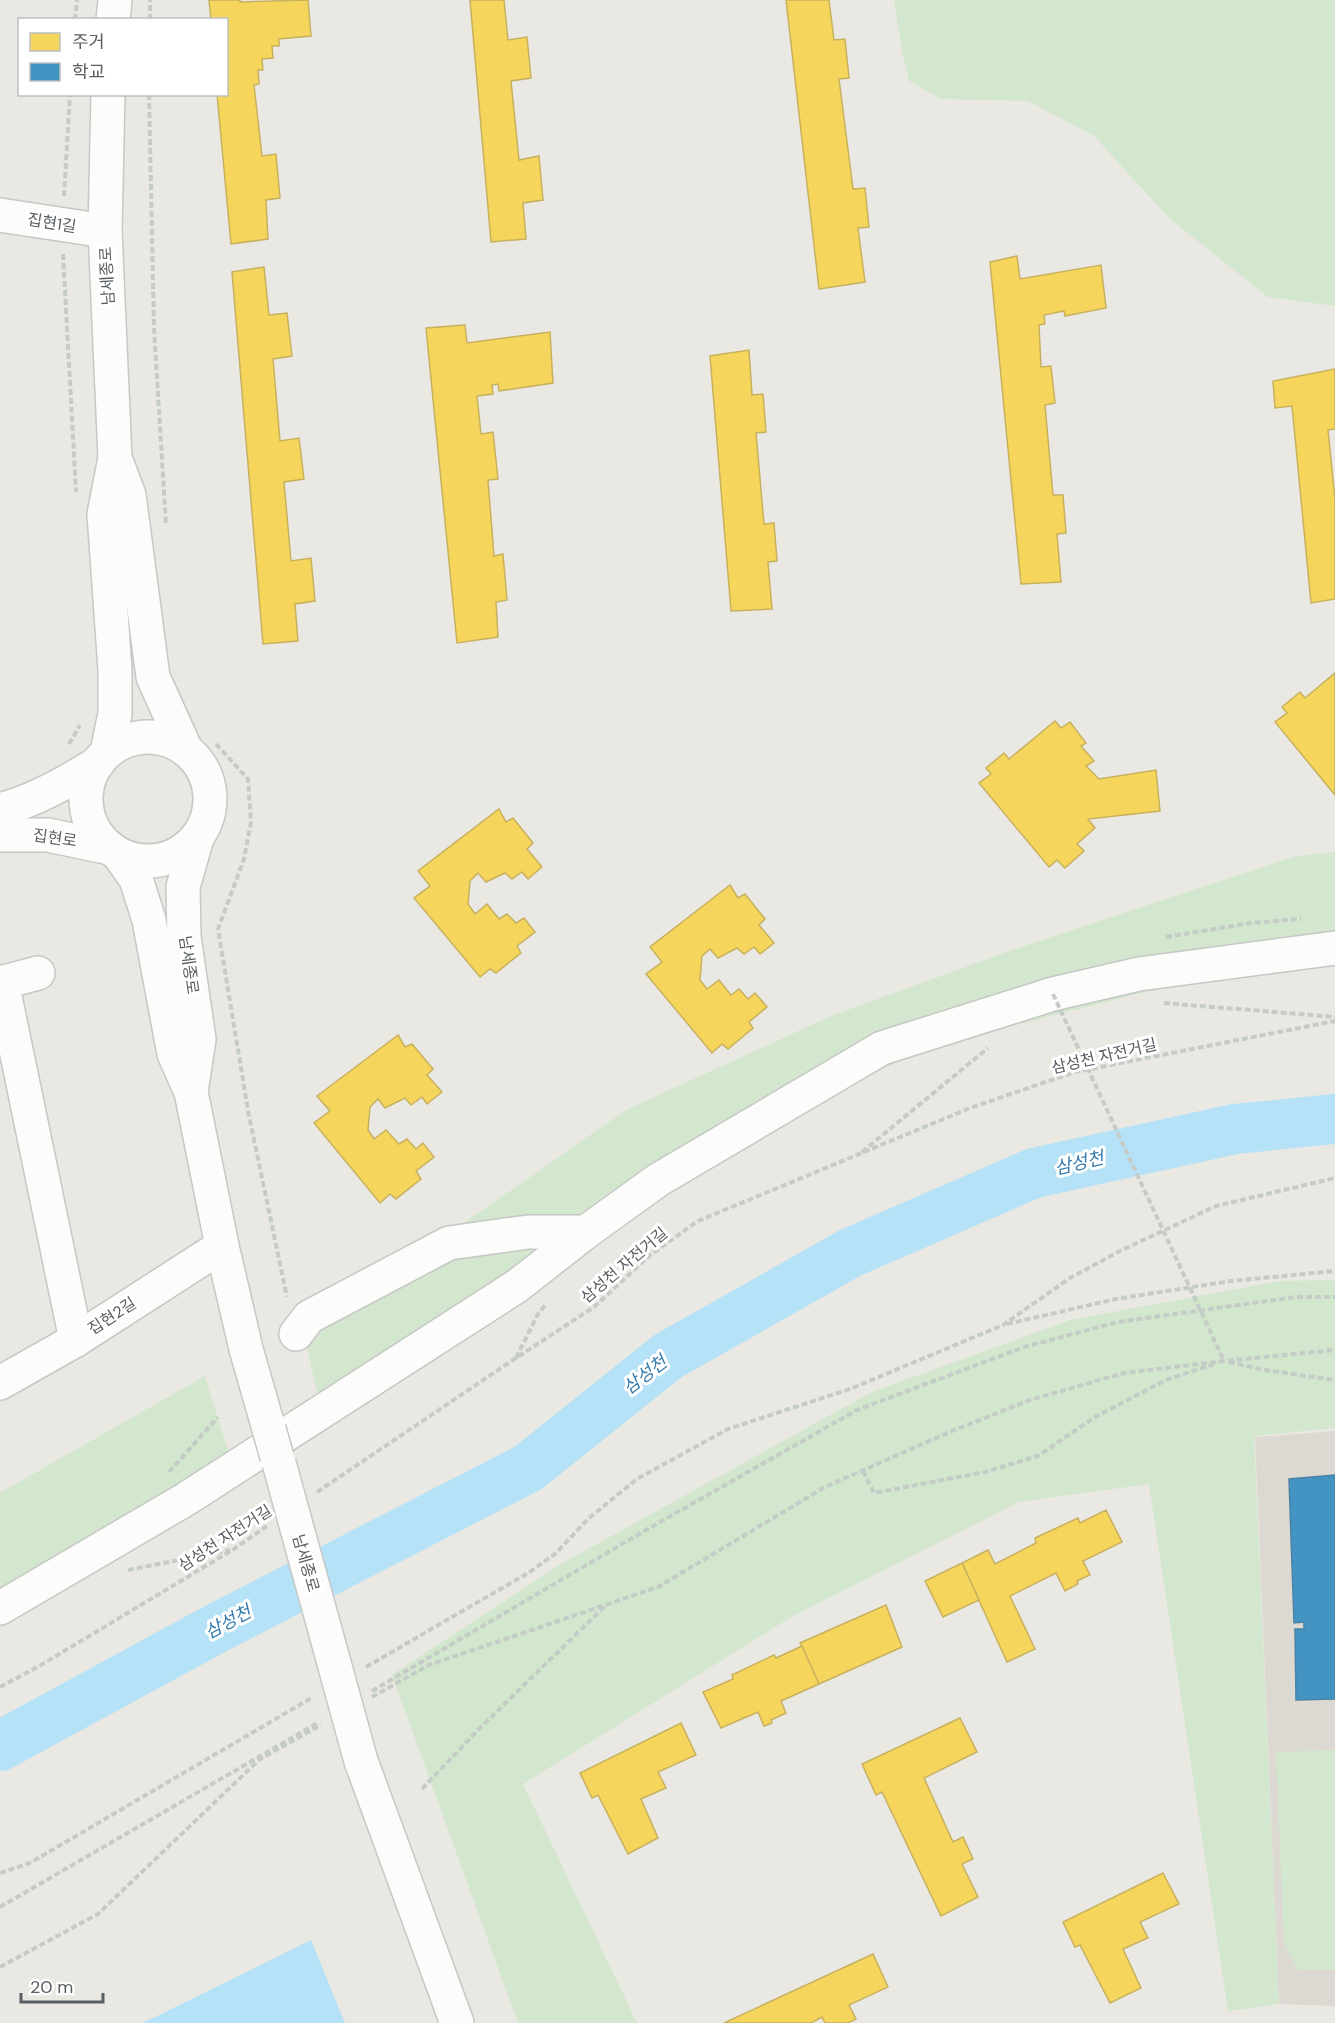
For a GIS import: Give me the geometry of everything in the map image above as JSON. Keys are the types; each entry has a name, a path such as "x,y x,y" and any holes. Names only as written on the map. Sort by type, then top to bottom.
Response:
{"street":[{"path":"113,18 115,0"},
{"name":"남세종로","path":"102,758 115,714 115,670 104,514 115,458 105,231 108,96"},
{"name":"집현1길","path":"0,215 105,231"},
{"name":"남세종로","path":"115,458 129,495 153,677 186,750"},
{"path":"0,810 15,806 60,786 126,741 146,737 161,738 174,742 186,750 197,760 207,778 210,799 207,820 197,838 181,852 161,860 140,861 115,851 102,842 91,824 86,803 91,775 102,758"},
{"name":"집현로","path":"0,835 48,835 115,851"},
{"name":"남세종로","path":"191,1092 199,1039 184,937 183,887 197,838"},
{"name":"남세종로","path":"115,851 136,879 149,920 174,1054 191,1092 222,1246 246,1349 362,1761 457,2023"},
{"path":"0,1608 186,1498 517,1286 658,1180 882,1048 1139,974 1335,948"},
{"path":"38,973 1,982 76,1340"},
{"path":"296,1334 309,1317 449,1243 528,1232 586,1232"},
{"name":"집현2길","path":"0,1383 76,1340 222,1246"}],"path":[{"path":"75,18 77,0"},
{"path":"150,0 150,18"},
{"path":"70,96 62,224 76,502"},
{"path":"63,754 81,724"},
{"path":"1054,997 1224,1360"},
{"path":"1159,1002 1335,1019"},
{"name":"삼성천 자전거길","path":"311,1496 594,1307 649,1256 698,1221 970,1108 1075,1072 1335,1019"},
{"path":"858,1155 991,1045"},
{"path":"1003,1325 1070,1278 1120,1251 1216,1206 1335,1178"},
{"path":"356,1672 528,1573 555,1554 589,1518 637,1479 728,1429 850,1389 1003,1325 1116,1299 1231,1281 1335,1271"},
{"path":"369,1693 656,1524 857,1410 1024,1347 1118,1322 1296,1297 1335,1297"},
{"path":"369,1698 429,1665 658,1587 825,1487 951,1431 1030,1400 1124,1372 1335,1350"},
{"path":"863,1471 874,1493 986,1472 1038,1456 1095,1418 1166,1380 1224,1360 1264,1370 1335,1380"},
{"name":"삼성천 자전거길","path":"0,1687 41,1665 234,1549 272,1522"},
{"path":"118,1571 234,1549"},
{"path":"422,1789 479,1729 608,1604"},
{"path":"0,1873 30,1863 316,1696"},
{"path":"0,1907 329,1718 260,1759 98,1914 0,1967"}],"shaded area":[{"path":"1335,1431 1335,2006 1279,2004 1255,1437"}],"green space":[{"path":"894,0 1335,0 1335,306 1268,297 1169,218 1094,136 1028,101 941,99 909,81"},
{"path":"1335,852 1335,962 1145,992 942,1044 697,1146 323,1418 304,1335 626,1110 831,1016 1015,949 1296,856"},
{"path":"1335,1280 1335,1428 1254,1436 1279,2004 1228,2011 1149,1484 1019,1502 793,1616 523,1784 637,2023 518,2023 392,1675 559,1565 872,1392 1070,1320 1280,1281"},
{"path":"205,1376 231,1461 0,1604 0,1493"},
{"path":"1335,1750 1335,1970 1298,1970 1284,1942 1276,1752"}],"water":[{"path":"311,1940 345,2023 143,2023"}],"building: 주거":[{"path":"209,0 240,0 240,2 308,0 311,36 279,39 279,46 272,46 273,58 262,59 263,70 258,70 259,84 254,85 262,156 276,154 280,198 266,200 268,239 231,244 217,96 228,96 228,18 211,18"},
{"path":"470,0 504,0 508,40 527,37 531,78 511,81 519,160 539,156 543,200 523,203 526,239 491,242"},
{"path":"786,0 829,0 834,40 845,39 849,78 839,79 853,189 865,188 869,227 858,228 865,282 819,289"},
{"path":"1017,256 1020,279 1101,265 1106,308 1065,316 1064,311 1044,315 1045,324 1039,325 1041,367 1051,366 1055,403 1045,405 1053,495 1063,495 1066,533 1057,534 1061,582 1021,584 990,262"},
{"path":"264,267 269,315 287,313 292,356 273,359 280,441 299,438 304,479 284,482 291,561 311,558 315,601 295,604 298,641 263,644 232,272"},
{"path":"465,325 467,343 550,332 553,383 499,391 498,384 492,385 493,394 477,396 481,434 493,432 498,479 488,480 494,556 503,554 507,600 496,602 498,637 457,643 426,328"},
{"path":"749,350 752,395 763,394 766,432 756,433 764,524 774,523 777,561 768,562 772,609 731,611 710,356"},
{"path":"1335,369 1335,429 1328,430 1335,499 1335,599 1311,603 1292,406 1275,408 1273,381"},
{"path":"1335,673 1335,795 1275,722 1287,713 1282,707 1300,692 1305,698"},
{"path":"1055,721 1061,728 1070,722 1086,743 1081,746 1094,761 1086,766 1099,779 1156,770 1160,811 1088,819 1095,828 1077,844 1084,851 1065,868 1057,860 1049,867 979,783 991,774 986,768 1004,753 1009,759"},
{"path":"499,809 506,822 513,818 533,843 527,849 542,867 528,879 522,872 512,879 505,873 486,882 478,873 470,881 468,904 475,914 487,904 499,919 507,914 516,923 524,918 535,932 517,946 521,953 496,973 490,969 480,977 414,898 430,886 418,871"},
{"path":"730,885 738,898 745,894 765,919 759,925 774,943 760,954 754,947 744,954 737,948 718,958 710,949 702,956 700,980 707,989 719,980 731,995 739,989 748,999 755,993 767,1007 749,1022 753,1028 728,1049 722,1044 712,1053 646,974 662,962 650,947"},
{"path":"398,1035 405,1047 412,1044 433,1069 427,1075 442,1092 427,1104 422,1097 411,1105 405,1098 385,1108 378,1099 370,1107 368,1130 374,1139 386,1130 399,1144 407,1139 416,1149 423,1143 434,1157 416,1171 421,1179 396,1199 390,1194 380,1203 314,1123 330,1111 317,1096"},
{"path":"1106,1510 1122,1542 1083,1561 1090,1575 1077,1581 1078,1584 1065,1591 1056,1573 1010,1596 1035,1649 1007,1662 962,1563 988,1550 995,1564 1036,1543 1035,1538 1078,1518 1080,1523"},
{"path":"962,1563 979,1600 943,1617 925,1581"},
{"path":"886,1605 902,1647 819,1684 800,1643"},
{"path":"802,1646 819,1684 781,1701 786,1713 771,1720 772,1723 764,1726 758,1712 721,1728 703,1692 733,1679 732,1675 774,1655 776,1658"},
{"path":"960,1718 977,1752 924,1778 953,1842 963,1837 973,1859 962,1864 978,1897 941,1916 882,1792 876,1795 862,1764"},
{"path":"681,1723 696,1755 658,1772 666,1788 641,1799 658,1838 628,1854 598,1795 592,1798 580,1773"},
{"path":"1163,1873 1179,1904 1140,1922 1148,1938 1123,1949 1141,1988 1110,2003 1080,1945 1075,1947 1063,1922"},
{"path":"873,1954 888,1987 849,2005 856,2019 848,2023 825,2023 822,2017 811,2023 724,2023"}],"building: 학교":[{"path":"1335,1475 1335,1699 1296,1700 1295,1629 1304,1629 1304,1622 1294,1623 1289,1479"}],"waterway":[{"name":"삼성천","path":"0,1746 215,1629 528,1468 668,1356 850,1253 1034,1173 1235,1129 1335,1119"}]}
